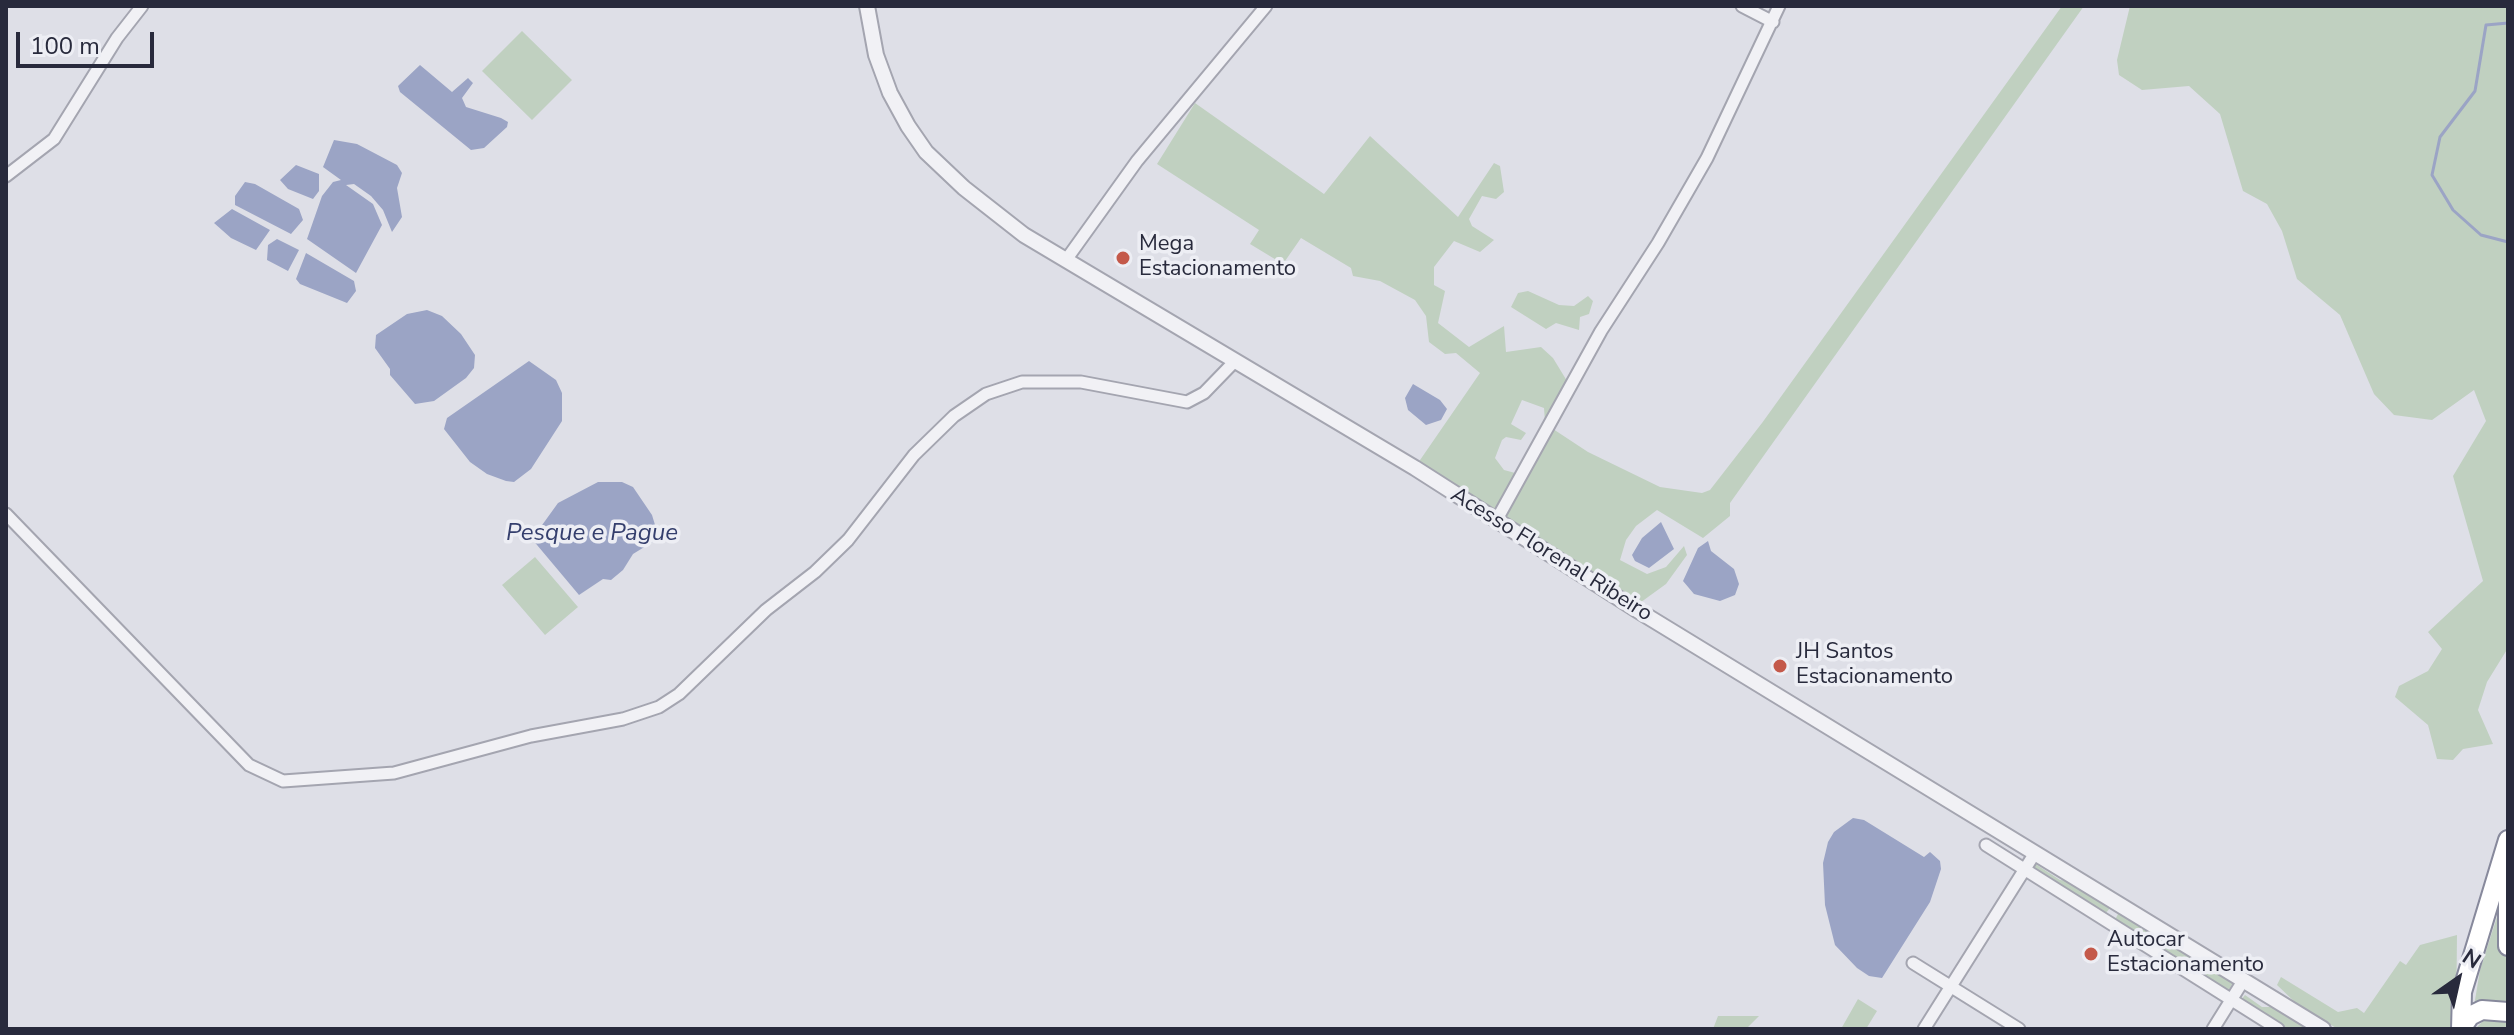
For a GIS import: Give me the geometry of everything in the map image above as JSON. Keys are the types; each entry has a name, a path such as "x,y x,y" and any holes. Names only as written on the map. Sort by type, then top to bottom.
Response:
{"highway":[{"path":"2461,1029 2462,992 2508,840"},
{"path":"2508,880 2508,946"},
{"path":"2461,1029 2470,1016 2482,1010 2508,1012"}],"street":[{"path":"6,176 54,139 117,38 142,6"},
{"name":"Acesso Florenal Ribeiro","path":"867,6 876,55 890,93 926,152 964,188 1024,235 1235,361 2323,1029"},
{"path":"1742,6 1773,22"},
{"path":"1496,521 1601,331 1658,243 1707,158 1779,6"},
{"path":"1066,260 1137,161 1258,9"},
{"path":"6,514 249,765 283,781 394,773 531,736 623,719 659,707 679,694 766,610 815,572 848,540 914,455 954,416 986,394 1022,382 1081,382 1187,402 1204,393 1235,361"},
{"path":"1986,845 2278,1029"},
{"path":"1924,1029 2035,853"},
{"path":"1913,963 2019,1029"},
{"path":"2213,1029 2243,981"}],"green space":[{"path":"2062,6 2084,6 1730,503 1730,516 1703,538 1657,510 1636,526 1626,540 1620,560 1647,574 1666,567 1684,546 1687,555 1666,584 1637,605 1418,463 1480,373 1456,353 1445,354 1429,342 1426,316 1415,300 1380,281 1353,276 1351,268 1301,238 1283,264 1250,244 1259,230 1157,164 1195,103 1324,194 1370,136 1458,217 1494,163 1500,166 1504,192 1496,199 1482,196 1469,219 1472,226 1494,240 1480,252 1454,241 1434,267 1434,285 1445,291 1438,323 1469,347 1504,326 1506,352 1541,347 1553,358 1567,381 1545,422 1544,408 1522,400 1511,424 1526,433 1521,440 1506,437 1502,440 1495,458 1504,470 1519,474 1547,425 1588,452 1660,487 1702,493 1710,490 1762,423"},
{"path":"2130,6 2508,6 2508,648 2487,682 2478,710 2493,744 2463,749 2453,760 2437,759 2428,725 2395,697 2399,686 2428,671 2442,649 2428,632 2483,581 2453,476 2486,421 2474,390 2432,420 2394,415 2374,394 2340,315 2297,279 2282,231 2267,204 2243,191 2220,114 2189,86 2142,90 2119,75 2117,60"},
{"path":"522,31 572,80 532,120 482,71"},
{"path":"1528,291 1559,305 1574,306 1588,296 1593,301 1589,314 1580,317 1579,330 1556,323 1546,329 1511,307 1518,293"},
{"path":"535,557 578,607 545,635 502,585"},
{"path":"2034,863 2060,880 2070,881 2110,908 2105,914 2032,868"},
{"path":"2503,898 2508,1001 2490,1001 2474,1006 2480,970"},
{"path":"2119,912 2233,983 2228,991 2115,920"},
{"path":"2457,935 2456,1029 2338,1029 2299,1006 2277,985 2281,977 2338,1012 2357,1008 2364,1013 2400,961 2406,965 2420,945"},
{"path":"2245,995 2262,1007 2276,1007 2311,1029 2288,1029 2241,1000"},
{"path":"1858,999 1877,1011 1866,1029 1841,1029"},
{"path":"1718,1016 1759,1016 1746,1029 1713,1029"},
{"path":"2508,1017 2508,1029 2475,1029 2485,1019"}],"water":[{"path":"420,65 452,92 468,78 473,83 462,98 466,107 501,118 508,122 507,127 484,148 471,150 400,92 398,86"},
{"path":"334,140 357,144 397,165 402,173 397,188 402,217 392,232 383,210 371,196 354,184 346,185 373,204 382,225 356,273 307,239 322,196 333,182 341,180 323,167"},
{"path":"296,165 319,174 319,191 313,199 288,189 280,180"},
{"path":"245,182 255,184 299,209 303,220 291,234 235,205 235,196"},
{"path":"232,209 270,230 256,250 231,238 214,223"},
{"path":"277,239 299,250 288,271 267,260 268,245"},
{"path":"306,253 354,281 356,291 347,303 300,284 296,279"},
{"path":"427,310 442,316 461,334 475,355 474,368 466,378 434,401 415,404 390,375 390,369 375,348 376,335 407,314"},
{"path":"529,361 556,380 562,393 562,421 531,469 514,482 506,481 487,474 470,462 444,429 447,418"},
{"path":"1413,384 1440,400 1447,409 1441,420 1426,425 1408,410 1405,398"},
{"name":"Pesque e Pague","path":"598,482 622,482 633,487 652,515 659,538 633,554 623,570 611,580 603,579 579,595 532,539 558,503"},
{"path":"1661,522 1674,549 1649,568 1635,561 1632,555 1642,538"},
{"path":"1708,541 1711,551 1734,569 1739,584 1735,595 1720,601 1694,594 1683,581 1698,548"},
{"path":"1853,818 1864,820 1924,857 1930,852 1940,861 1941,869 1930,902 1882,978 1869,976 1857,968 1835,945 1825,905 1823,863 1828,842 1834,832"}],"waterway":[{"path":"2508,23 2486,25 2475,91 2440,137 2432,175 2453,210 2481,235 2508,242"}],"place":[{"name":"Mega Estacionamento","path":"1123,258"},
{"name":"JH Santos Estacionamento","path":"1780,666"},
{"name":"Autocar Estacionamento","path":"2091,954"}]}
